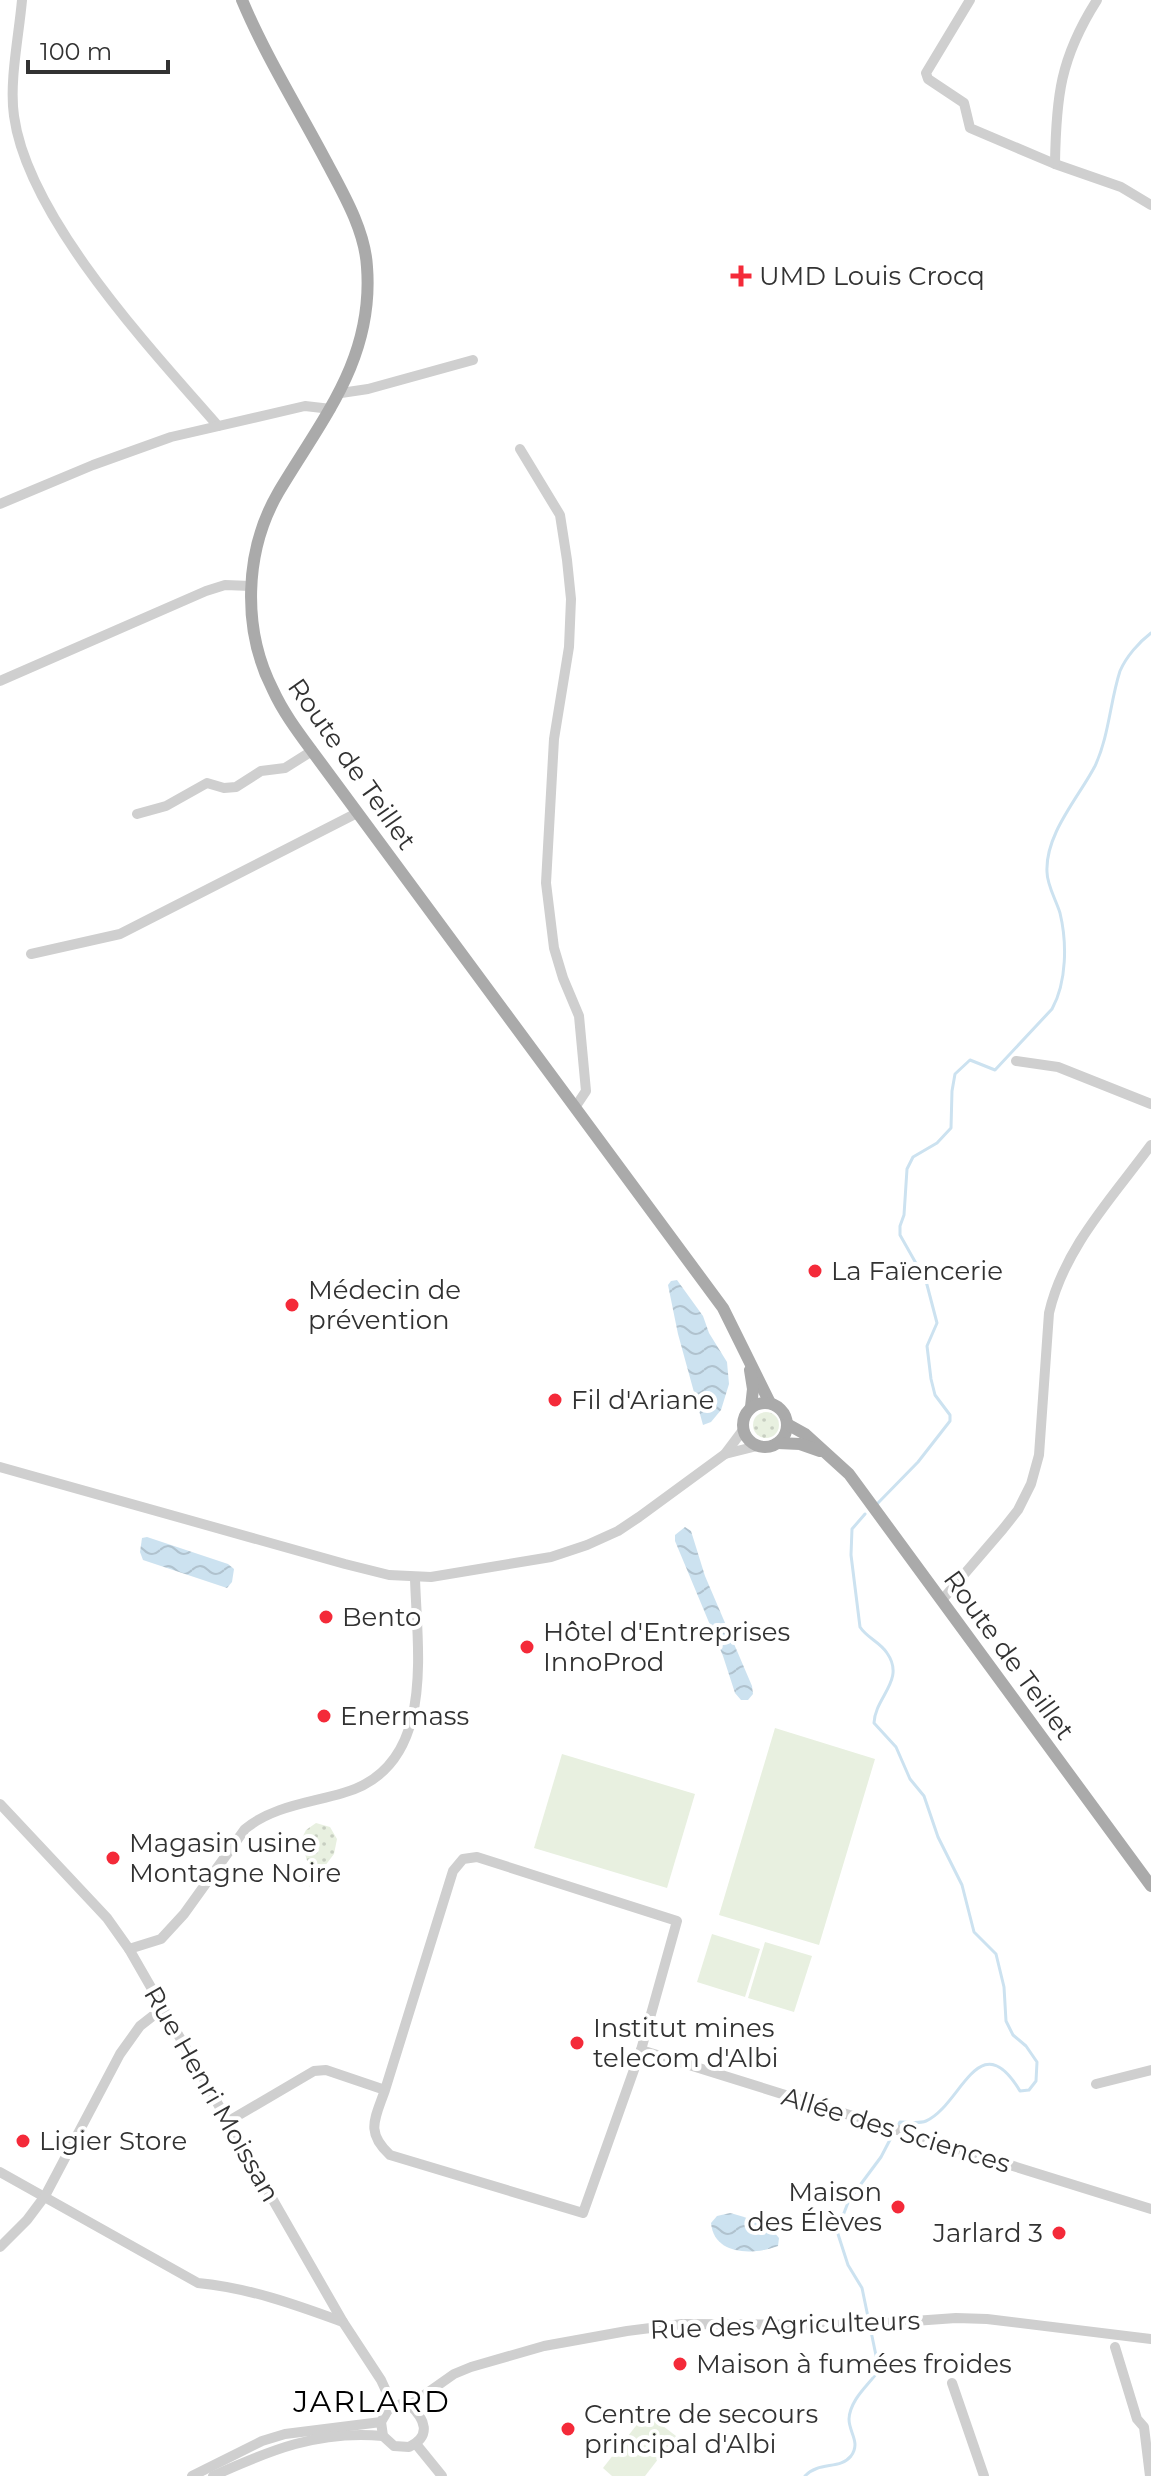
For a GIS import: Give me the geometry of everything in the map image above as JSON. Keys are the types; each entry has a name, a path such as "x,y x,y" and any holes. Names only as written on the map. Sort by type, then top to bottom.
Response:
{"main road":[{"name":"Route de Teillet","path":"247,3 345,196 361,235 367,265 367,301 357,354 341,393 277,495 264,524 251,586 251,620 272,690 357,813 723,1308 770,1403"},
{"name":"Route de Teillet","path":"748,1355 753,1389 751,1407"},
{"path":"778,1443 787,1431 784,1413 770,1403 751,1407 744,1418 743,1430 757,1446 800,1444 827,1453"},
{"name":"Route de Teillet","path":"787,1424 805,1434 849,1474 1151,1886"}],"street":[{"path":"22,0 13,113 26,160 48,209 110,298 218,426"},
{"path":"970,0 926,73 928,79 964,103 970,128 1055,164 1121,187 1151,205"},
{"path":"1055,164 1058,95 1065,64 1078,29 1097,0"},
{"path":"341,393 368,389 473,360"},
{"path":"0,504 171,437 305,406 331,409"},
{"path":"520,449 560,515 571,599 569,647 554,739 546,883 554,948 579,1016 586,1091 576,1106"},
{"path":"0,681 206,591 225,585 251,586"},
{"path":"137,814 166,806 207,783 224,788 236,787 261,771 285,768 312,751"},
{"path":"31,954 120,934 357,813"},
{"path":"1016,1061 1058,1067 1151,1104"},
{"path":"942,1600 1003,1529 1031,1484 1039,1455 1049,1313 1055,1291 1068,1257 1151,1145"},
{"path":"0,1467 345,1564 415,1578 551,1557 587,1545 629,1524 725,1454 743,1430"},
{"path":"725,1454 757,1446"},
{"path":"129,1949 161,1939 190,1906 245,1829 258,1818 349,1792 370,1781 391,1761 412,1724 418,1688 415,1578"},
{"name":"Rue Henri Moissan","path":"0,1804 107,1918 129,1949 393,2406"},
{"path":"477,1857 677,1921 641,2050 583,2213 390,2155 377,2142 373,2125 453,1871 463,1859 477,1857"},
{"path":"0,2247 45,2196 120,2054 140,2026 163,2008"},
{"name":"Allée des Sciences","path":"641,2050 1151,2209"},
{"path":"227,2122 314,2071 326,2070 385,2090"},
{"path":"1096,2084 1151,2070"},
{"path":"0,2172 198,2283 263,2294 343,2322"},
{"name":"Rue des Agriculteurs","path":"393,2406 410,2405 454,2374 471,2367 544,2346 682,2324 858,2325 979,2318 1151,2339"},
{"path":"1115,2347 1137,2419 1147,2423 1150,2476"},
{"path":"952,2383 984,2476"},
{"path":"422,2416 430,2392"},
{"path":"213,2476 288,2444 366,2434 383,2436 394,2446 409,2447 423,2436 425,2426 422,2416 410,2405"},
{"path":"383,2436 381,2422 393,2406"},
{"path":"192,2476 262,2441 285,2434 381,2422"},
{"path":"416,2444 442,2476"}],"green space":[{"path":"766,1412 775,1416 779,1425 775,1434 766,1438 757,1434 753,1425 757,1416"},
{"path":"775,1728 875,1759 819,1945 719,1915"},
{"path":"562,1754 695,1794 667,1888 534,1848"},
{"path":"316,1823 330,1827 337,1839 334,1854 309,1887 308,1864 301,1840 306,1830"},
{"path":"712,1934 760,1949 745,1997 697,1982"},
{"path":"765,1942 812,1956 794,2012 748,1998"},
{"path":"646,2413 676,2436 645,2476 612,2476 603,2468"}],"water":[{"path":"677,1280 703,1316 709,1333 727,1362 729,1384 721,1410 711,1422 703,1425 668,1285"},
{"path":"685,1527 691,1531 705,1576 752,1686 753,1694 748,1700 741,1700 735,1693 723,1656 675,1541 675,1535"},
{"path":"147,1537 228,1564 234,1569 232,1582 227,1588 143,1560 140,1552 142,1538"},
{"path":"730,2213 769,2229 779,2238 778,2246 747,2251 719,2242 711,2223 717,2216"}],"waterway":[{"path":"877,1504 918,1462 950,1421 950,1415 935,1395 931,1379 927,1346 937,1323 926,1281 900,1235 907,1169 913,1157 937,1143 951,1128 955,1074 970,1060 995,1070 1052,1009 1061,987 1064,936 1060,913 1047,877 1051,844 1100,755 1120,671 1133,650 1151,633"},
{"path":"865,1514 852,1529 851,1555 860,1627 887,1653 893,1672 874,1723 896,1747 910,1779 924,1796 938,1837 962,1885 974,1932 996,1954 1004,1987 1006,2021 1013,2035 1026,2046 1037,2062 1036,2081 1029,2090 1020,2091 1006,2072 993,2064 981,2066 938,2113 926,2121 900,2122 898,2126"},
{"path":"805,2476 811,2471 841,2463 851,2456 855,2446 849,2424 850,2412 856,2399 879,2370 862,2288 848,2265 837,2231 849,2200 881,2157 894,2132"}],"place":[{"name":"UMD Louis Crocq","path":"741,276"},
{"name":"La Faïencerie","path":"815,1271"},
{"name":"Médecin de prévention","path":"292,1305"},
{"name":"Fil d'Ariane","path":"555,1400"},
{"name":"Bento","path":"326,1617"},
{"name":"Hôtel d'Entreprises InnoProd","path":"527,1647"},
{"name":"Enermass","path":"324,1716"},
{"name":"Magasin usine Montagne Noire","path":"113,1858"},
{"name":"Institut mines telecom d'Albi","path":"577,2043"},
{"name":"Ligier Store","path":"23,2141"},
{"name":"Maison des Élèves","path":"898,2207"},
{"name":"Jarlard 3","path":"1059,2233"},
{"name":"Maison à fumées froides","path":"680,2364"},
{"name":"Centre de secours principal d'Albi","path":"568,2429"}],"district":[{"name":"JARLARD","path":"372,2401"}]}
